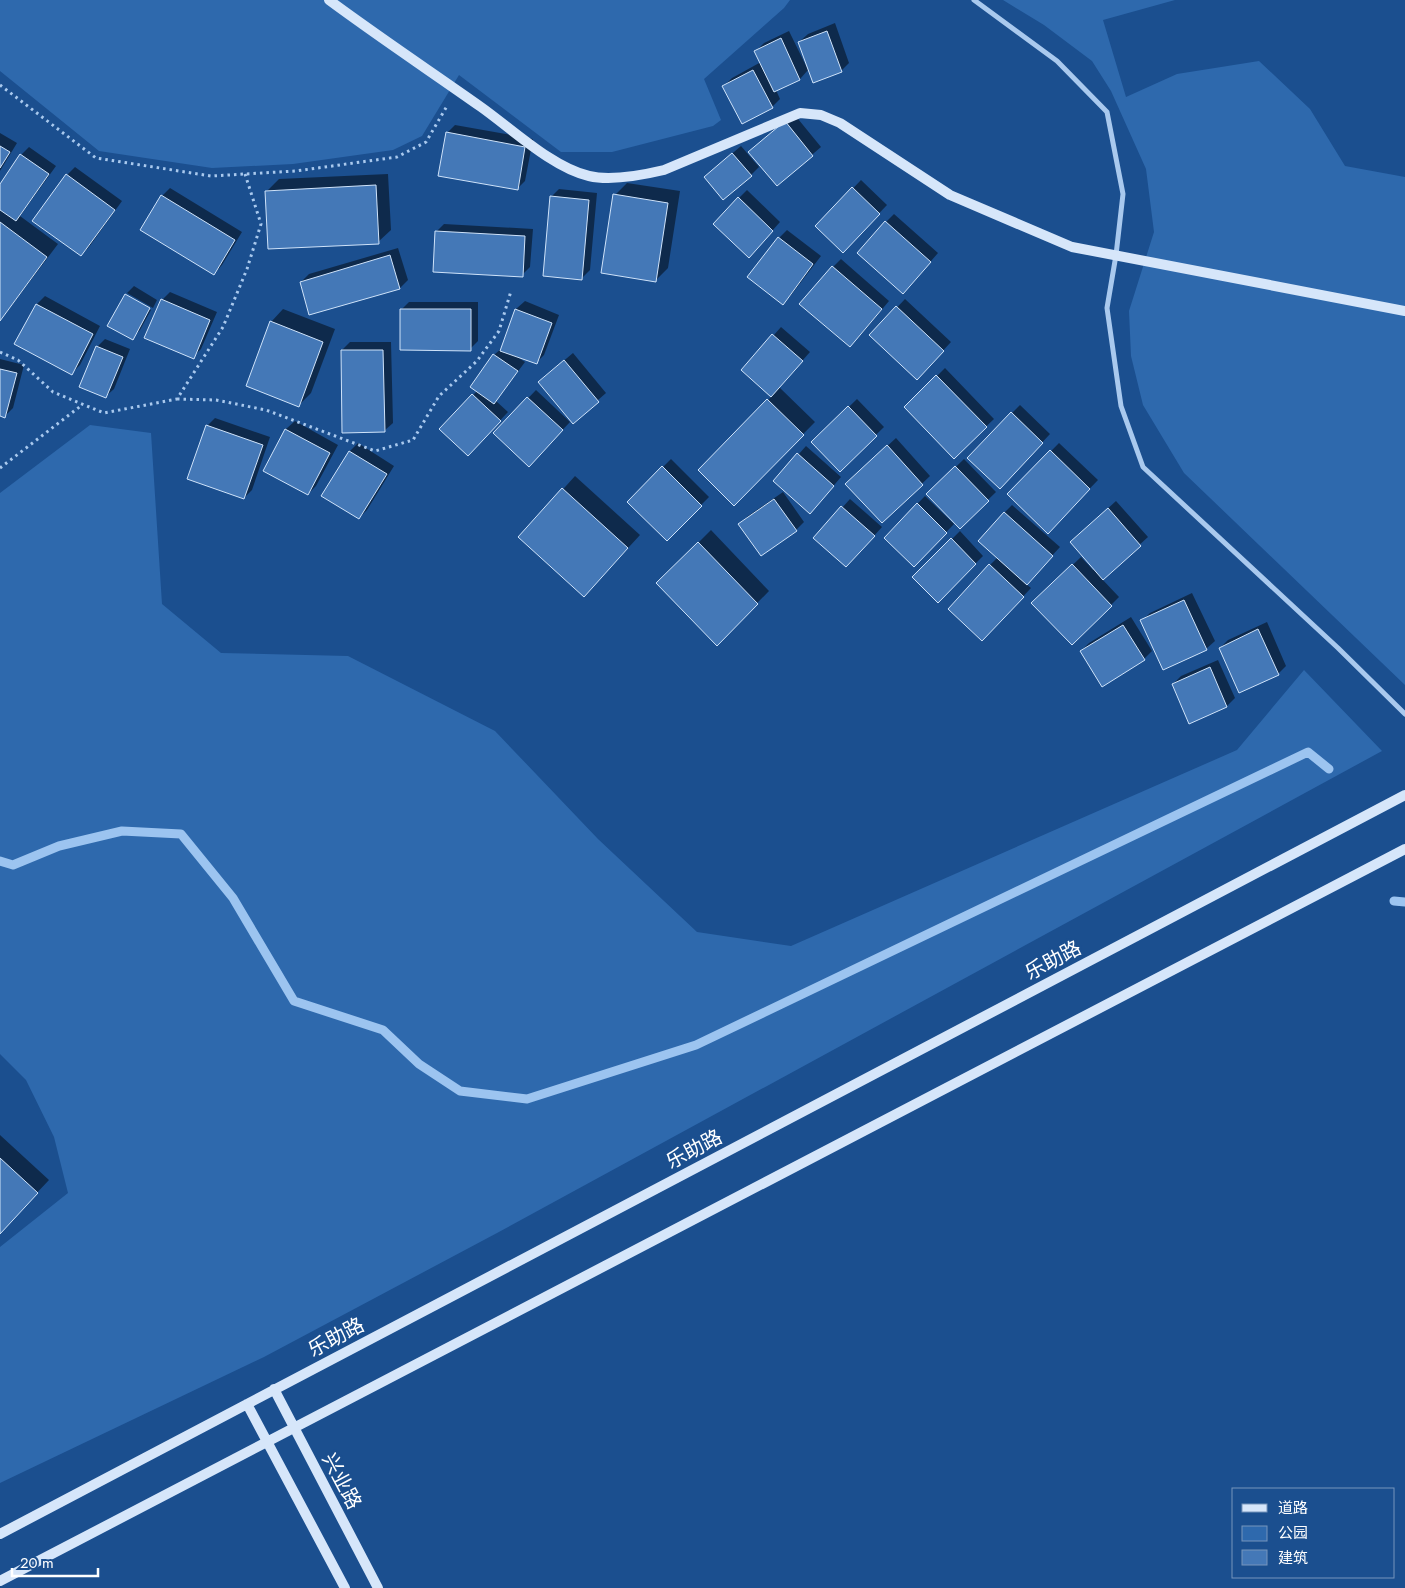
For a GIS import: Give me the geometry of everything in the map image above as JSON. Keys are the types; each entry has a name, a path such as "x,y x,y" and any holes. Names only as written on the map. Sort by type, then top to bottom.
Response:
{"street":[{"path":"329,0 562,166 590,177 642,175 657,172 800,113 821,115 840,123 950,195 1072,247 1405,312"},
{"path":"974,0 1057,61 1107,112 1123,194 1116,255 1107,308 1121,406 1143,467 1338,648 1405,714"},
{"name":"乐助路","path":"0,1534 1405,795"},
{"path":"0,1581 1405,849"},
{"name":"兴业路","path":"274,1390 378,1588"},
{"path":"247,1404 345,1588"}],"path":[{"path":"0,85 96,158 211,176 296,171 397,157 426,142 456,91"},
{"path":"177,400 223,327 247,269 261,224 245,174"},
{"path":"0,352 18,360 53,392 104,413 177,400 216,400 266,410 375,451 413,440 440,396 477,361 499,331 511,291"},
{"path":"0,468 82,404"}],"green space":[{"path":"0,0 790,0 784,8 704,79 721,120 713,126 612,152 561,152 459,75 422,136 393,150 293,164 212,168 99,151 0,71"},
{"path":"1003,0 1175,0 1103,20 1126,97 1177,74 1259,61 1310,109 1345,166 1405,177 1405,685 1184,473 1143,405 1131,356 1129,311 1154,232 1146,169 1111,91 1092,61 1044,25"},
{"path":"90,425 151,433 162,604 221,653 348,656 495,731 598,839 697,932 791,946 1237,750 1304,670 1382,751 497,1233 264,1357 0,1483 0,1247 68,1193 54,1137 26,1080 0,1054 0,493"}],"building":[{"path":"827,31 842,72 813,83 798,42"},
{"path":"781,38 800,80 774,92 754,51"},
{"path":"753,70 773,108 742,124 722,86"},
{"path":"785,121 813,156 777,186 748,152"},
{"path":"446,132 525,147 518,190 438,176"},
{"path":"0,146 10,152 0,168"},
{"path":"732,153 752,176 723,200 704,177"},
{"path":"20,154 49,174 16,221 0,210 0,184"},
{"path":"66,174 115,210 81,256 32,221"},
{"path":"376,185 379,244 268,249 265,191"},
{"path":"852,187 880,214 843,253 815,226"},
{"path":"613,194 668,203 656,282 601,273"},
{"path":"161,195 235,240 214,275 140,230"},
{"path":"550,196 589,200 582,280 543,276"},
{"path":"738,197 773,231 749,258 713,224"},
{"path":"885,221 931,262 903,294 857,253"},
{"path":"0,222 47,257 0,321"},
{"path":"435,231 525,236 523,277 433,272"},
{"path":"778,237 813,264 783,305 747,277"},
{"path":"390,255 400,289 309,315 300,282"},
{"path":"832,266 882,309 850,347 799,304"},
{"path":"125,294 150,308 133,340 107,326"},
{"path":"161,299 210,320 194,359 144,338"},
{"path":"36,304 93,334 72,375 14,344"},
{"path":"896,306 944,351 917,380 869,335"},
{"path":"400,309 471,309 471,351 400,350"},
{"path":"515,309 552,323 537,364 500,351"},
{"path":"270,321 323,342 299,407 246,386"},
{"path":"772,334 803,361 771,397 741,370"},
{"path":"96,346 123,357 106,398 79,387"},
{"path":"341,350 383,350 385,432 342,433"},
{"path":"493,354 518,371 494,404 470,387"},
{"path":"564,360 599,402 573,424 538,382"},
{"path":"0,369 17,373 5,418 0,416"},
{"path":"936,375 987,427 954,459 904,407"},
{"path":"472,394 501,421 468,456 439,429"},
{"path":"527,397 563,430 529,467 493,433"},
{"path":"767,399 804,435 734,506 698,470"},
{"path":"848,406 877,436 840,472 811,442"},
{"path":"1011,412 1043,443 1000,489 967,458"},
{"path":"206,425 263,445 244,499 187,479"},
{"path":"285,429 330,453 308,495 263,471"},
{"path":"887,445 923,485 882,523 845,484"},
{"path":"1050,450 1090,489 1048,534 1007,494"},
{"path":"349,451 387,474 359,519 321,496"},
{"path":"797,453 834,486 810,514 773,481"},
{"path":"662,466 702,506 667,541 627,502"},
{"path":"955,466 989,501 960,529 926,494"},
{"path":"562,488 628,548 584,597 518,537"},
{"path":"774,499 797,531 761,556 738,524"},
{"path":"917,503 947,533 914,567 884,538"},
{"path":"841,506 875,536 846,567 813,538"},
{"path":"1108,508 1141,546 1103,580 1070,542"},
{"path":"1004,512 1053,556 1027,585 978,541"},
{"path":"951,538 976,564 938,603 912,577"},
{"path":"698,542 758,604 717,646 656,583"},
{"path":"989,564 1024,597 982,641 948,609"},
{"path":"1072,564 1112,606 1072,645 1031,603"},
{"path":"1184,600 1207,650 1163,670 1140,620"},
{"path":"1123,625 1145,660 1102,687 1080,651"},
{"path":"1258,629 1279,675 1239,693 1219,648"},
{"path":"1210,667 1227,707 1189,724 1172,684"},
{"path":"0,1158 38,1193 0,1234"}],"waterway":[{"path":"0,861 13,865 59,846 122,831 181,834 233,898 294,1001 383,1030 419,1064 460,1091 527,1099 696,1045 1308,752 1329,769"},
{"path":"1394,901 1405,902"}]}
